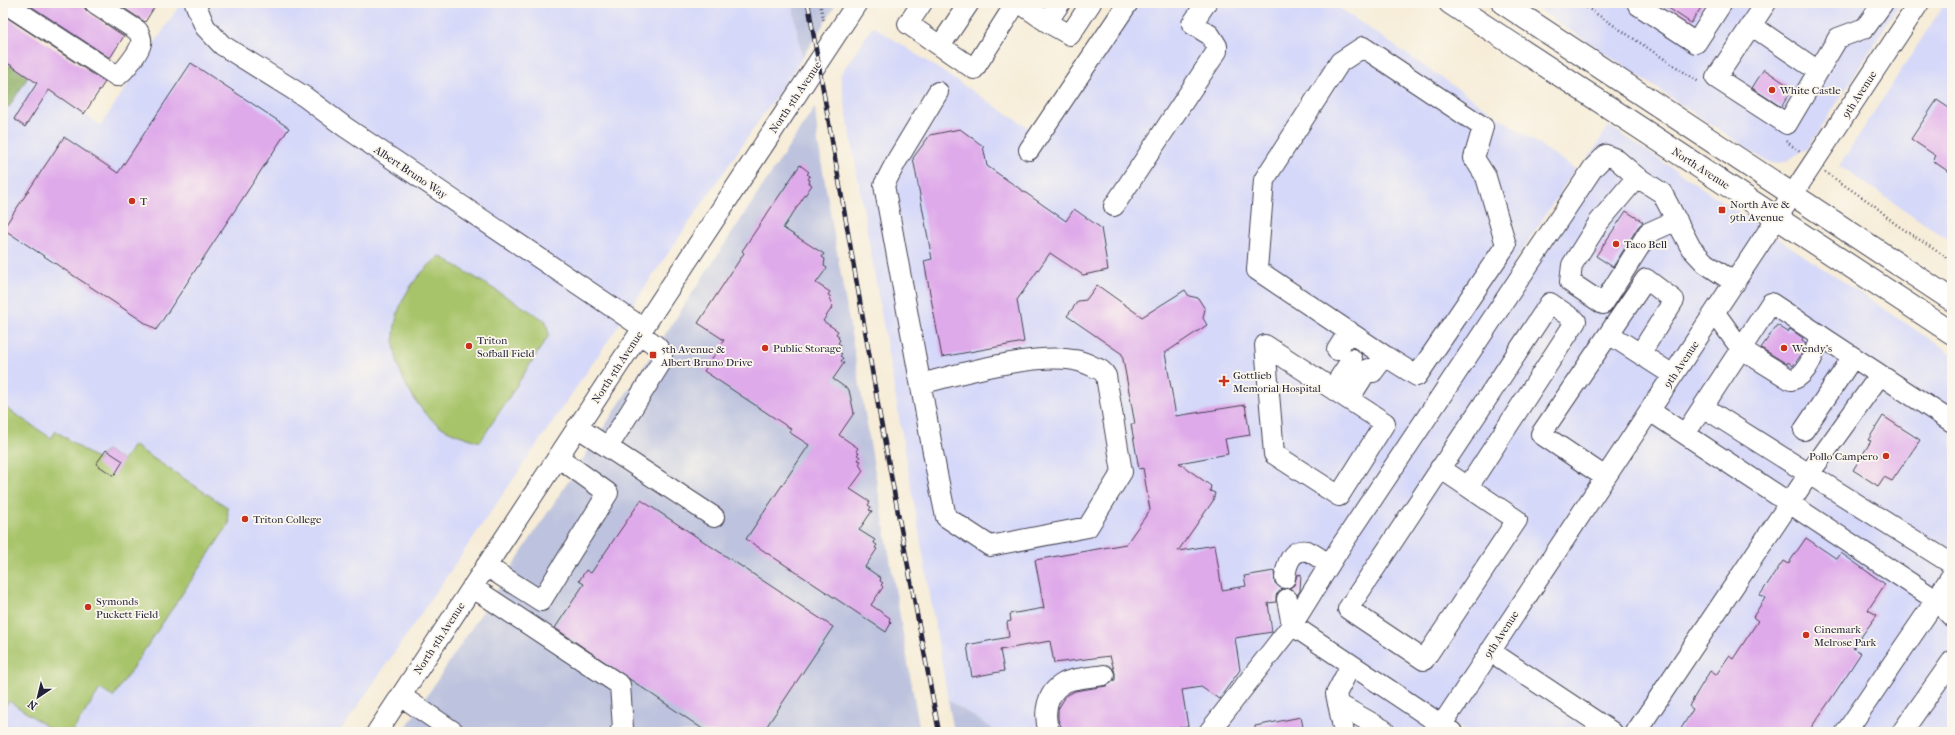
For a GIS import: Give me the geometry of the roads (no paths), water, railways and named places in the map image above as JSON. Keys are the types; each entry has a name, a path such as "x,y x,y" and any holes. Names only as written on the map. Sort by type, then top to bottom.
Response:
{"main road":[{"name":"North Avenue","path":"1450,3 1952,333"},
{"path":"1503,3 1952,300"}],"street":[{"path":"5,3 117,76 123,72 141,45 141,39 138,31 95,3"},
{"name":"Albert Bruno Way","path":"195,3 205,27 222,44 305,98 641,331 659,348 663,355 662,361 608,447"},
{"name":"North 5th Avenue","path":"377,732 857,3"},
{"path":"922,3 908,24 974,69 1016,3"},
{"path":"940,46 969,3"},
{"path":"1020,3 1070,36 1091,3"},
{"path":"1047,22 1060,3"},
{"path":"1029,150 1128,3"},
{"path":"1114,206 1217,51 1217,46 1210,35 1192,24 1206,3"},
{"path":"1639,3 1638,5 1696,43 1722,3"},
{"path":"1766,3 1716,78 1787,124 1838,38 1865,28 1883,3"},
{"name":"9th Avenue","path":"1443,730 1490,651 1778,219 1919,3"},
{"path":"1751,25 1818,71"},
{"path":"1363,47 1483,127 1474,158 1486,177 1506,245 1417,376 1385,356 1257,270 1264,180 1340,62 1363,47"},
{"path":"921,384 989,368 1028,361 1053,359 1075,360 1102,371 1106,376 1122,472 1088,527 990,546 946,517 921,384 884,185 897,160 938,92"},
{"path":"1209,732 1292,625 1329,565 1592,168 1606,155 1616,159 1637,177 1662,193 1690,248 1705,263 1735,283"},
{"path":"1637,177 1599,222 1572,265 1570,282 1603,304 1648,233 1677,220"},
{"path":"1605,477 1541,434 1646,279 1674,300 1640,354"},
{"path":"1440,468 1468,487 1517,520 1424,660 1348,609 1440,468 1550,303 1576,321 1468,487"},
{"path":"1685,434 1771,303 1952,422"},
{"path":"1715,313 1741,349 1791,380 1797,378 1814,355 1820,335"},
{"path":"1341,394 1358,363 1349,331"},
{"path":"1609,334 1673,375"},
{"path":"1266,345 1341,394 1385,423 1339,496 1274,454 1266,345"},
{"path":"1358,363 1385,356"},
{"path":"1804,430 1853,357"},
{"path":"1636,732 1789,503 1880,375"},
{"path":"1703,407 1952,564"},
{"path":"1650,411 1936,600 1952,617"},
{"path":"578,427 714,517"},
{"path":"486,566 541,601 608,493 558,457"},
{"path":"1285,578 1286,565 1292,556 1299,552 1308,551 1329,565"},
{"path":"1846,732 1952,575"},
{"path":"472,587 620,685 623,728 620,732"},
{"path":"1287,599 1292,625 1443,730"},
{"path":"1490,651 1612,732"},
{"path":"1344,732 1336,694 1351,665"},
{"path":"1902,732 1949,672"},
{"path":"1049,732 1046,713 1047,706 1056,690 1065,682 1104,675"},
{"path":"401,696 442,729"},
{"path":"1338,704 1384,730 1383,732"}],"railway":[{"path":"808,3 881,422 939,732"}],"place":[{"name":"White Castle","path":"1772,90"},
{"name":"T","path":"132,201"},
{"name":"North Ave & 9th Avenue","path":"1722,210"},
{"name":"Taco Bell","path":"1616,244"},
{"name":"Triton Sofball Field","path":"469,346"},
{"name":"Public Storage","path":"765,348"},
{"name":"Wendy's","path":"1784,348"},
{"name":"5th Avenue & Albert Bruno Drive","path":"653,355"},
{"name":"Gottlieb Memorial Hospital","path":"1224,381"},
{"name":"Pollo Campero","path":"1886,456"},
{"name":"Triton College","path":"245,519"},
{"name":"Symonds Puckett Field","path":"88,607"},
{"name":"Cinemark Melrose Park","path":"1806,635"}]}
